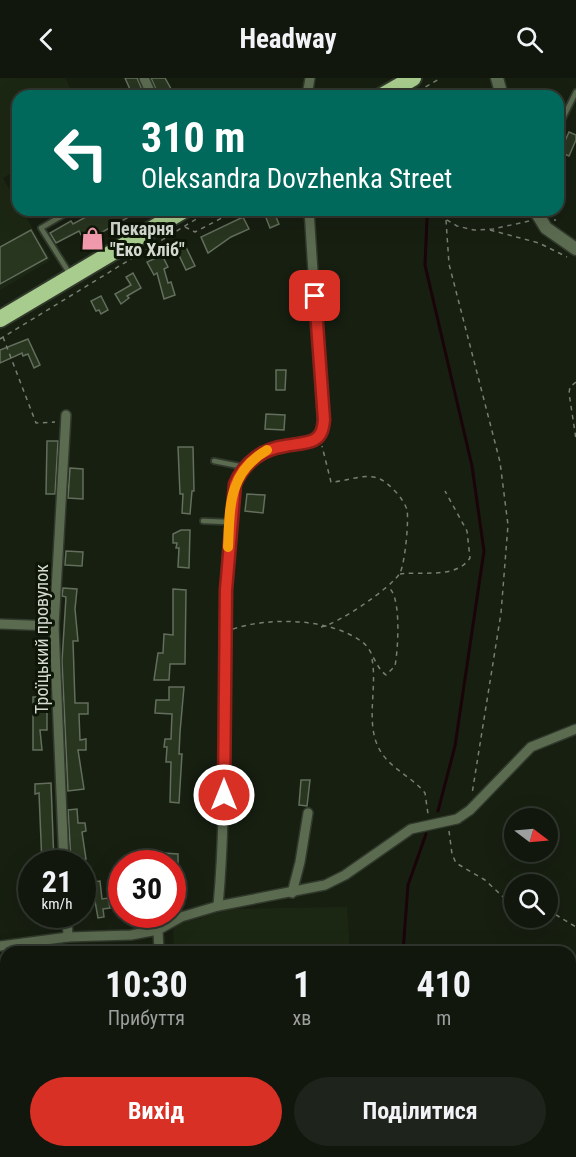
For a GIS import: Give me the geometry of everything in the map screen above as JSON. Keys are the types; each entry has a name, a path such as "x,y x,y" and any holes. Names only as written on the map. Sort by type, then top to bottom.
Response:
{"highway":[{"path":"392,90 413,78"},
{"path":"0,319 72,276 184,218"}],"street":[{"path":"218,906 224,818 225,635 230,522 235,484 244,467 267,450 314,440 322,432 324,420 309,216"},
{"path":"539,216 573,253"},
{"name":"Троїцький провулок","path":"63,850 54,626 66,419"},
{"path":"0,624 54,626"},
{"path":"0,946 68,937 131,935 158,930 181,917 218,906 325,885 345,875 396,837 411,829 430,824 447,823 470,810 531,747 576,729"},
{"path":"292,893 308,813"},
{"path":"68,928 68,937"},
{"path":"158,930 159,946"}],"lane":[{"path":"564,116 576,92"},
{"path":"62,216 41,228 72,276"},
{"path":"214,461 244,467"},
{"path":"203,521 230,522"}],"path":[{"path":"420,90 441,78"},
{"path":"66,419 36,423 1,338 184,218 195,231 225,216"},
{"path":"440,216 458,226 487,230 573,253"},
{"path":"487,230 518,225 534,216"},
{"path":"446,220 449,264 500,462 508,525 501,613 470,810"},
{"path":"576,382 570,387 569,393 576,439"},
{"path":"321,627 342,619 384,589 399,574 403,562 407,510 404,502 390,485 379,478 367,477 331,482 321,443 322,432"},
{"path":"399,574 454,570 465,566 470,558 467,531 445,491"},
{"path":"225,635 233,628 260,623 321,627 360,641 383,673 390,673 397,657 396,608 394,592 384,589"},
{"path":"372,656 375,678 372,724 376,740 390,763 425,793 430,824"},
{"path":"447,823 452,854 456,863 485,880 504,898"},
{"path":"558,916 576,927"}],"shaded area":[{"path":"0,78 65,78 71,90 12,90 12,173 3,178 12,194 12,216 25,216 51,260 0,290"},
{"path":"347,907 350,946 174,946 173,928 186,928 186,922 229,909"}],"building":[{"path":"125,78 137,78 142,90 130,90"},
{"path":"151,78 165,78 172,90 156,90"},
{"path":"569,132 576,135 569,156 564,154 564,143"},
{"path":"130,216 85,242 79,231 56,243 50,233 71,221 73,224 86,217"},
{"path":"265,216 276,216 279,224 270,228"},
{"path":"243,217 249,229 231,237 208,253 201,237"},
{"path":"31,230 47,258 0,284 0,247"},
{"path":"185,245 195,266 186,270 176,249"},
{"path":"162,255 168,267 164,269 168,283 171,282 175,295 164,299 157,273 154,275 147,262"},
{"path":"133,273 141,288 127,296 129,298 121,304 115,294 131,285 126,277"},
{"path":"101,296 108,310 101,314 99,310 96,311 91,301"},
{"path":"28,339 40,365 34,368 28,354 23,356 22,353 0,363 0,350"},
{"path":"276,370 286,370 285,390 276,390"},
{"path":"266,414 285,415 284,430 265,429"},
{"path":"47,441 58,441 55,494 46,494"},
{"path":"178,447 193,447 194,491 192,491 190,514 182,513 183,494 180,494"},
{"path":"70,468 83,469 83,499 68,498"},
{"path":"247,494 265,495 263,513 245,511"},
{"path":"181,530 190,530 189,568 178,567 179,548 176,548 177,543 173,543 173,534"},
{"path":"66,551 83,552 82,566 65,565"},
{"path":"40,585 50,586 47,619 38,618 42,594 39,594"},
{"path":"63,588 77,589 75,609 78,641 73,641 75,703 88,703 88,714 79,714 80,740 86,739 86,750 78,750 84,789 68,791 62,661 66,597 62,596"},
{"path":"173,589 186,590 185,664 170,664 169,680 154,680 158,653 163,653 164,634 173,635"},
{"path":"169,687 184,687 179,754 182,754 179,803 170,802 171,762 166,762 167,747 164,747 165,739 171,739 172,714 155,713 156,700 169,700"},
{"path":"33,697 47,697 47,730 40,730 42,750 33,750"},
{"path":"301,780 310,780 307,806 299,805"},
{"path":"51,783 53,850 41,850 39,793 35,794 35,784"},
{"path":"77,809 78,823 85,823 86,831 82,832 85,850 70,850 68,810"},
{"path":"100,881 102,899 108,898 108,908 103,909 104,917 98,918 96,907 96,882"}],"waterway":[{"path":"427,219 425,265 472,466 484,551 455,746 438,811"},
{"path":"403,946 408,885 426,834"}],"slow traffic":[{"path":"228,547 235,484 244,467 267,450"}],"place":[{"name":"Пекарня \"Еко Хліб\"","path":"92,238"}],"route":[{"path":"224,795 226,590 235,484 244,467 267,450 314,440 322,432 324,420 315,296"}]}
